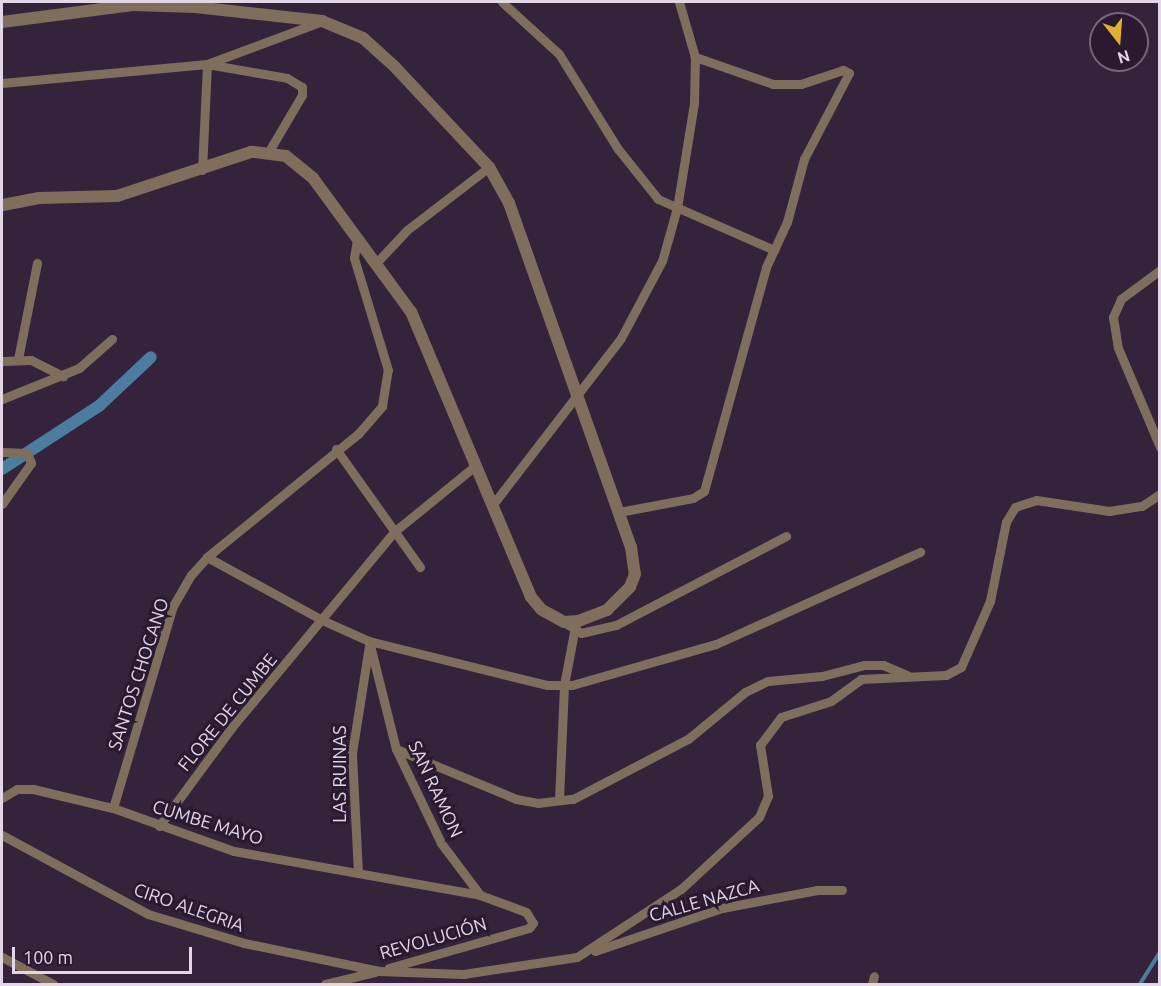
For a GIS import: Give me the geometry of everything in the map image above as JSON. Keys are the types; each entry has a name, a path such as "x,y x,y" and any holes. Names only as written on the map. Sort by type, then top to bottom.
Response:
{"street":[{"path":"502,2 559,54 644,185 658,199 774,250"},
{"path":"494,503 621,338 655,279 677,208 694,103 695,57 679,2"},
{"path":"2,22 133,5 322,21 352,32 379,52 489,167 509,203 635,560 630,587 607,610 564,622"},
{"path":"2,83 207,64 322,21"},
{"path":"619,512 701,495 706,486 756,297 804,159 849,71 785,86 695,57"},
{"path":"207,64 287,78 302,87 302,95 269,151"},
{"path":"202,170 207,64"},
{"path":"2,205 39,198 117,196 202,170 251,152 269,151 286,156 313,178 357,238 378,261 427,342 475,466 494,503 531,597 541,609 564,622 574,632 592,632 649,611 786,536"},
{"path":"378,261 407,230 489,167"},
{"name":"SANTOS CHOCANO","path":"113,808 173,606 207,557 373,420 388,390 381,334 354,258 357,238"},
{"path":"18,359 37,262"},
{"path":"1160,270 1121,299 1113,317 1118,348 1160,447"},
{"path":"2,399 63,376 112,339"},
{"path":"2,361 18,359 47,364 63,376"},
{"path":"336,449 420,567"},
{"path":"2,452 27,453 31,463 2,504"},
{"name":"FLORE DE CUMBE","path":"159,826 232,728 395,531 475,466"},
{"path":"380,971 463,974 577,957 681,889 759,817 768,796 760,745 781,717 831,700 861,679 946,675 961,667 990,601 1006,522 1019,504 1050,501 1109,511 1142,506 1160,494"},
{"path":"207,557 322,620 369,640 516,679 564,685 716,644 920,552"},
{"path":"559,800 564,685 574,632"},
{"name":"SAN RAMON","path":"369,640 396,749 441,843 480,895"},
{"name":"LAS RUINAS","path":"358,873 352,753 369,640"},
{"path":"396,749 516,799 559,800 587,794 652,760 703,729 745,692 768,681 822,676 864,665 884,665 909,676"},
{"name":"CUMBE MAYO","path":"2,798 17,789 33,789 113,808 234,851 480,895"},
{"name":"CIRO ALEGRIA","path":"2,835 148,914 244,943 380,971"},
{"name":"CALLE NAZCA","path":"577,957 722,908 807,892 842,890"},
{"name":"REVOLUCIÓN","path":"326,984 380,971 529,928 533,916 480,895"},
{"path":"2,957 53,984"}],"waterway":[{"path":"2,469 99,406 151,357"},
{"path":"1140,984 1160,952"}]}
